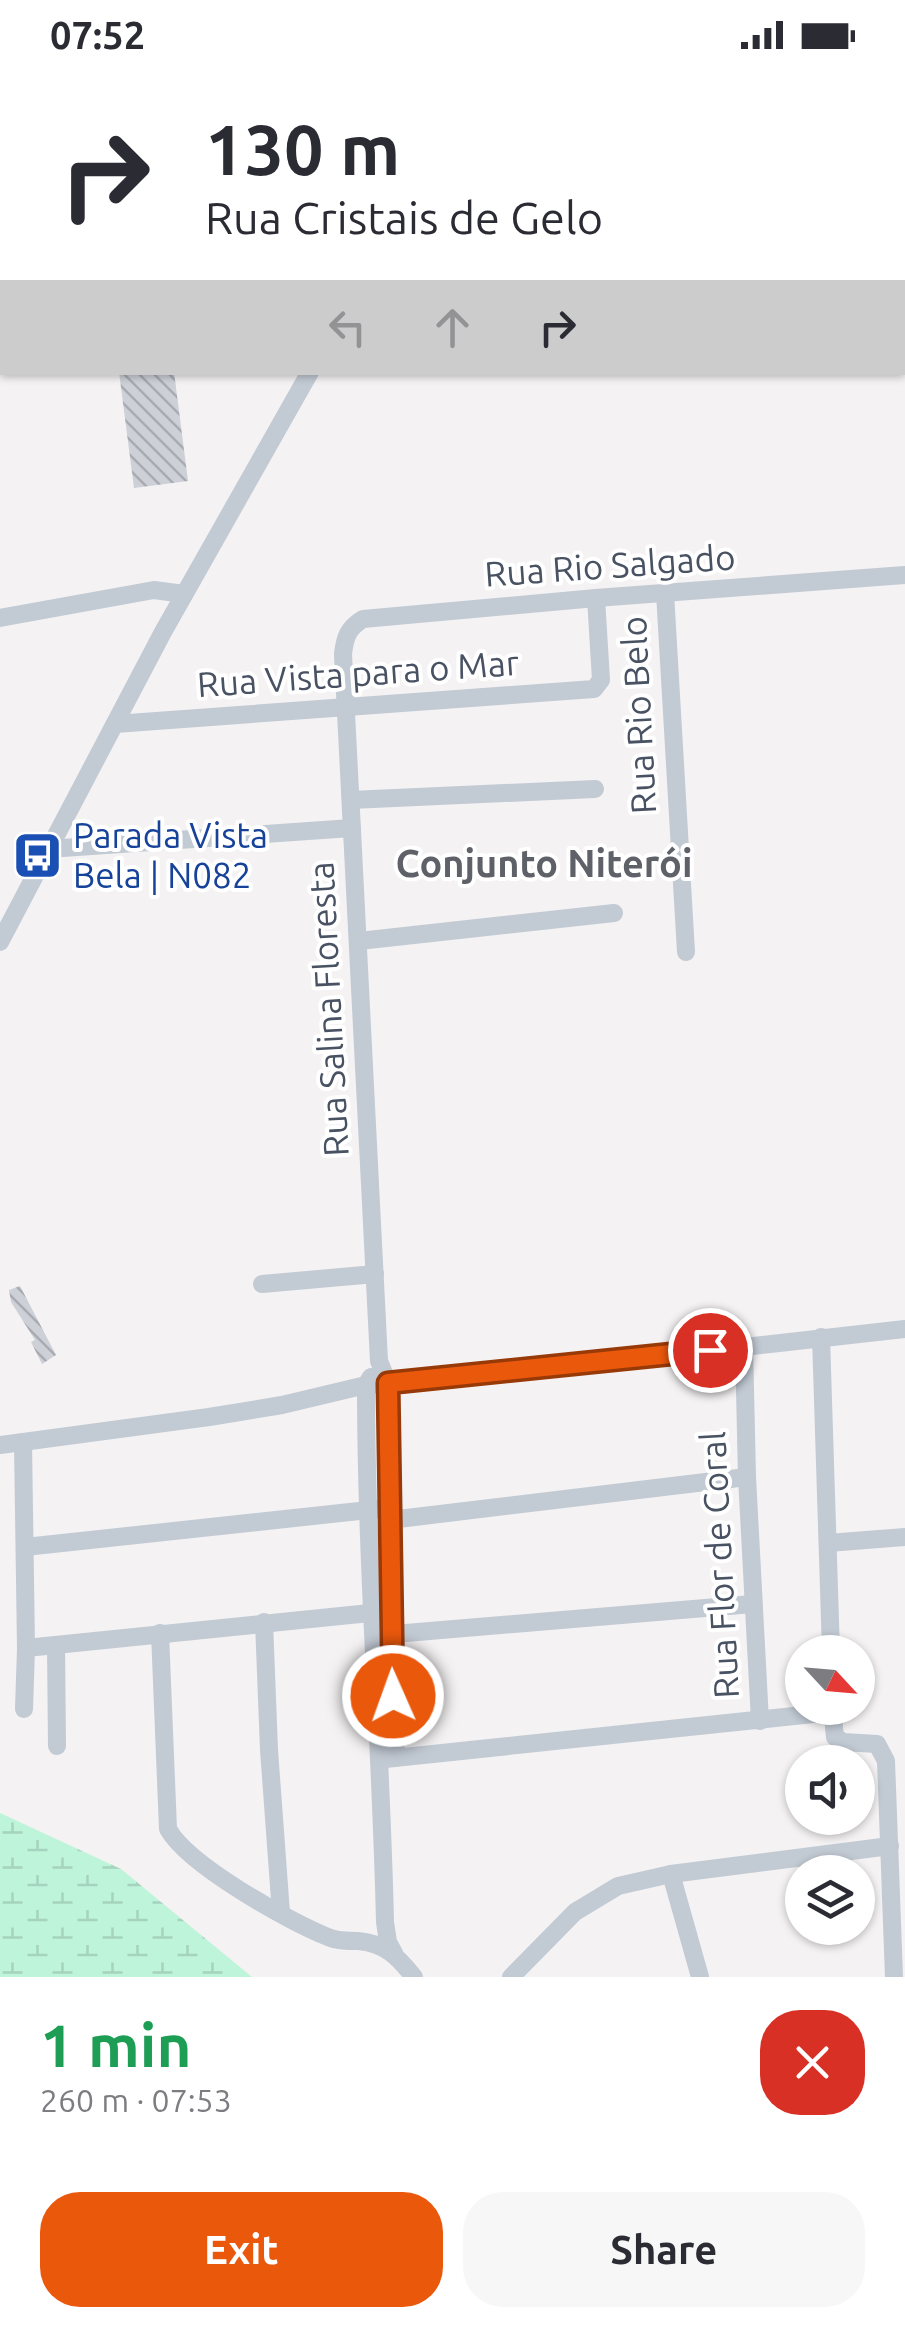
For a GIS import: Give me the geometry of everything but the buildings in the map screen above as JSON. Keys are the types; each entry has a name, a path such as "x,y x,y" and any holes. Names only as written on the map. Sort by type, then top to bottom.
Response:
{"street":[{"path":"0,942 184,594 308,375"},
{"name":"Rua Rio Salgado","path":"343,654 345,637 352,626 364,619 905,575"},
{"path":"0,618 154,590 184,594"},
{"name":"Rua Rio Belo","path":"665,594 686,952"},
{"name":"Rua Rio Belo","path":"596,598 601,680"},
{"name":"Rua Salina Floresta","path":"343,654 379,1361"},
{"name":"Rua Vista para o Mar","path":"115,724 594,689 601,680"},
{"path":"350,800 595,790"},
{"path":"48,850 352,828"},
{"path":"359,941 614,912"},
{"path":"262,1284 375,1274"},
{"path":"0,1444 282,1405 366,1385 502,1374 905,1328"},
{"path":"821,1336 830,1635"},
{"name":"Rua Flor de Coral","path":"744,1346 760,1721"},
{"path":"379,1361 388,1383 390,1514 381,1635 388,1758 384,1922 388,1942 414,1977"},
{"path":"379,1361 366,1385 366,1510 370,1614 381,1635"},
{"path":"23,1442 24,1709"},
{"path":"25,1547 366,1510 390,1514 747,1476"},
{"path":"828,1543 905,1537"},
{"path":"381,1635 753,1604"},
{"path":"26,1648 370,1614"},
{"path":"264,1622 281,1913"},
{"path":"160,1633 168,1829 188,1854 281,1913 332,1940 372,1942 394,1953"},
{"path":"56,1644 57,1746"},
{"path":"388,1758 785,1717"},
{"path":"833,1725 839,1740 871,1742 882,1750 888,1774 894,1977"},
{"path":"511,1977 575,1912 618,1886 672,1874 890,1846"},
{"path":"672,1874 700,1977"}],"green space":[{"path":"0,1813 121,1869 252,1977 0,1977"}],"place":[{"name":"Parada Vista Bela | N082","path":"38,856"}],"district":[{"name":"Conjunto Niterói","path":"544,864"}],"route":[{"path":"393,1696 388,1383 710,1350"}]}
